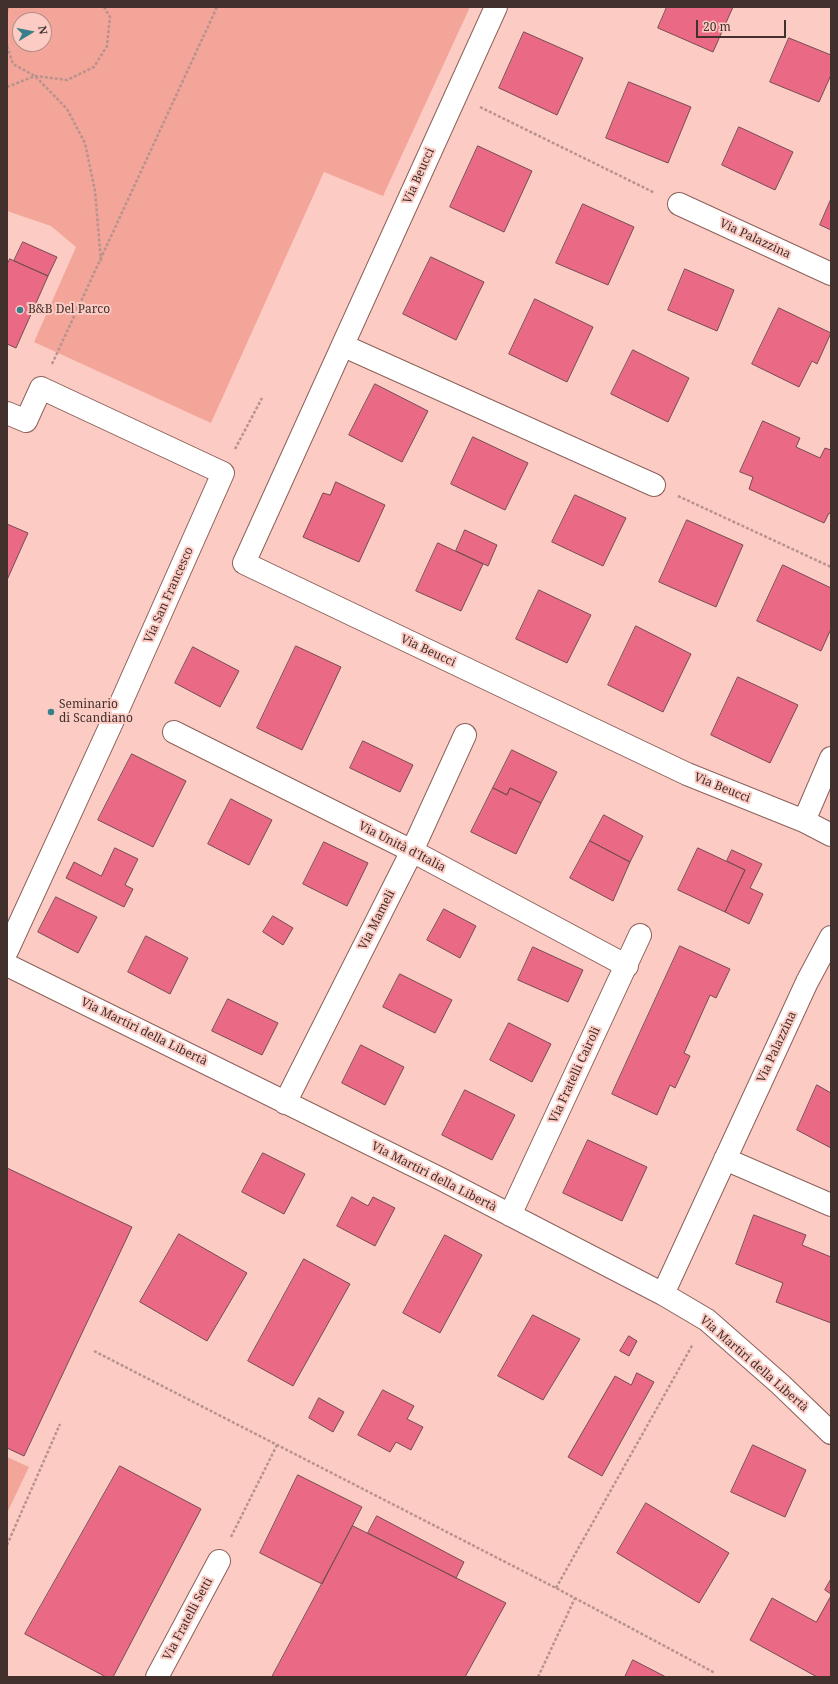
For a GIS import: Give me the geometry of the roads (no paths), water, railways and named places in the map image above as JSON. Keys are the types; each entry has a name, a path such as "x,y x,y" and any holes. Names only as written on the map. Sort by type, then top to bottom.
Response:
{"street":[{"name":"Via Beucci","path":"496,7 344,346 300,438 244,563 687,774 804,820 831,835"},
{"name":"Via Palazzina","path":"679,204 831,274"},
{"path":"344,346 654,485"},
{"name":"Via San Francesco","path":"7,413 26,421 41,388 223,473 120,704 7,950"},
{"name":"Via Unità d'Italia","path":"174,732 412,851 627,966"},
{"name":"Via Mameli","path":"285,1103 412,851 465,735"},
{"path":"804,820 831,758"},
{"name":"Via Fratelli Cairoli","path":"510,1215 627,966 640,935"},
{"name":"Via Palazzina","path":"663,1294 807,982 831,937"},
{"name":"Via Martiri della Libertà","path":"7,965 443,1180 663,1294 707,1320 780,1384 831,1433"},
{"path":"725,1159 831,1205"},
{"name":"Via Fratelli Setti","path":"157,1677 219,1561"}],"place":[{"name":"B&B Del Parco","path":"20,310"},
{"name":"Seminario di Scandiano","path":"51,712"}]}
